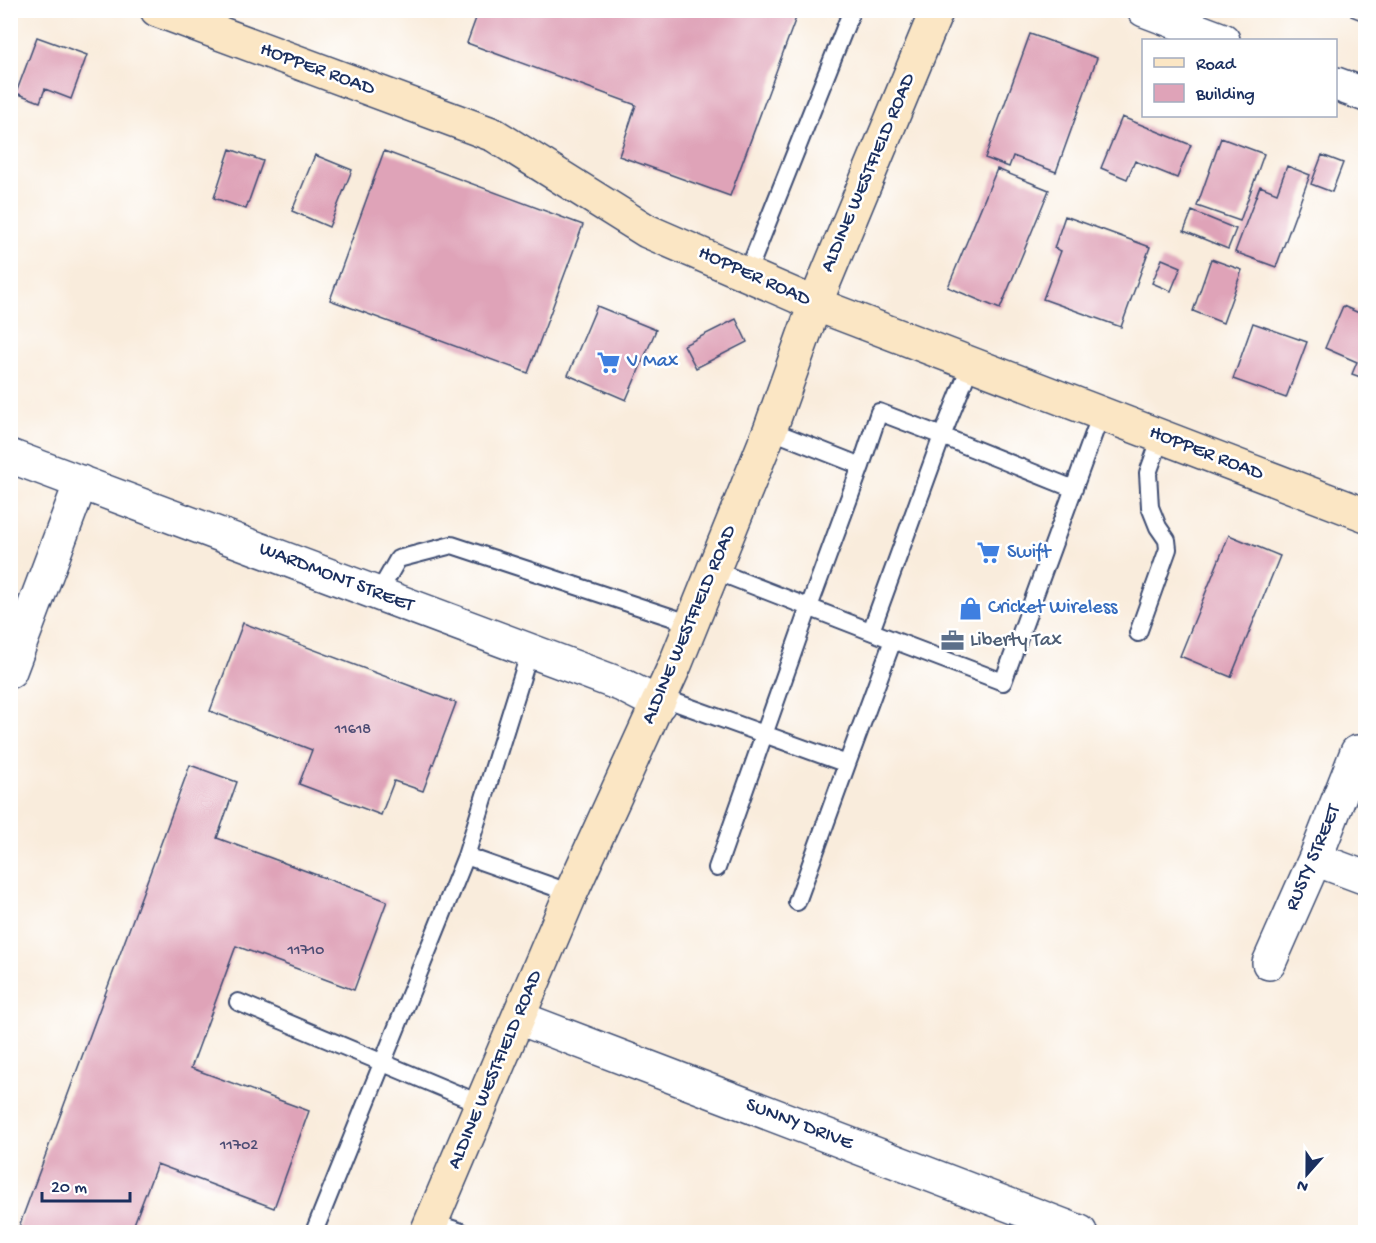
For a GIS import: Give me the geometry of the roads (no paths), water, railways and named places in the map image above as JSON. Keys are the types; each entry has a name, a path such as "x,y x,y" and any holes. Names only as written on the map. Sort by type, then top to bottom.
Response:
{"main road":[{"name":"HOPPER ROAD","path":"157,10 494,135 646,231 815,304 1365,515"},
{"name":"ALDINE WESTFIELD ROAD","path":"429,1228 571,893 660,700 692,624 770,430 815,304 937,10"}],"street":[{"path":"1144,10 1220,39"},
{"path":"1337,85 1365,95"},
{"name":"WARDMONT STREET","path":"10,456 660,700"},
{"path":"10,670 81,482"},
{"name":"RUSTY STREET","path":"1269,963 1315,859 1357,752"},
{"path":"1315,859 1365,878"},
{"name":"SUNNY DRIVE","path":"519,1018 1080,1233"}],"lane":[{"path":"747,274 852,10"},
{"path":"871,631 942,436 971,364"},
{"path":"717,868 879,412 1074,489"},
{"path":"713,570 1003,682 1101,414"},
{"path":"770,430 861,466"},
{"path":"1138,633 1168,549 1167,540 1158,527 1150,507 1149,473 1161,437"},
{"path":"378,594 398,559 452,545 692,624"},
{"path":"797,902 893,640"},
{"path":"314,1233 466,856 530,651"},
{"path":"660,700 765,733 847,764"},
{"path":"466,856 571,893"},
{"path":"238,1002 481,1104"},
{"path":"429,1228 462,1233"}],"place":[{"name":"V Max","path":"609,362"},
{"name":"Swift","path":"989,553"},
{"name":"Cricket Wireless","path":"970,608"},
{"name":"Liberty Tax","path":"952,641"}]}
